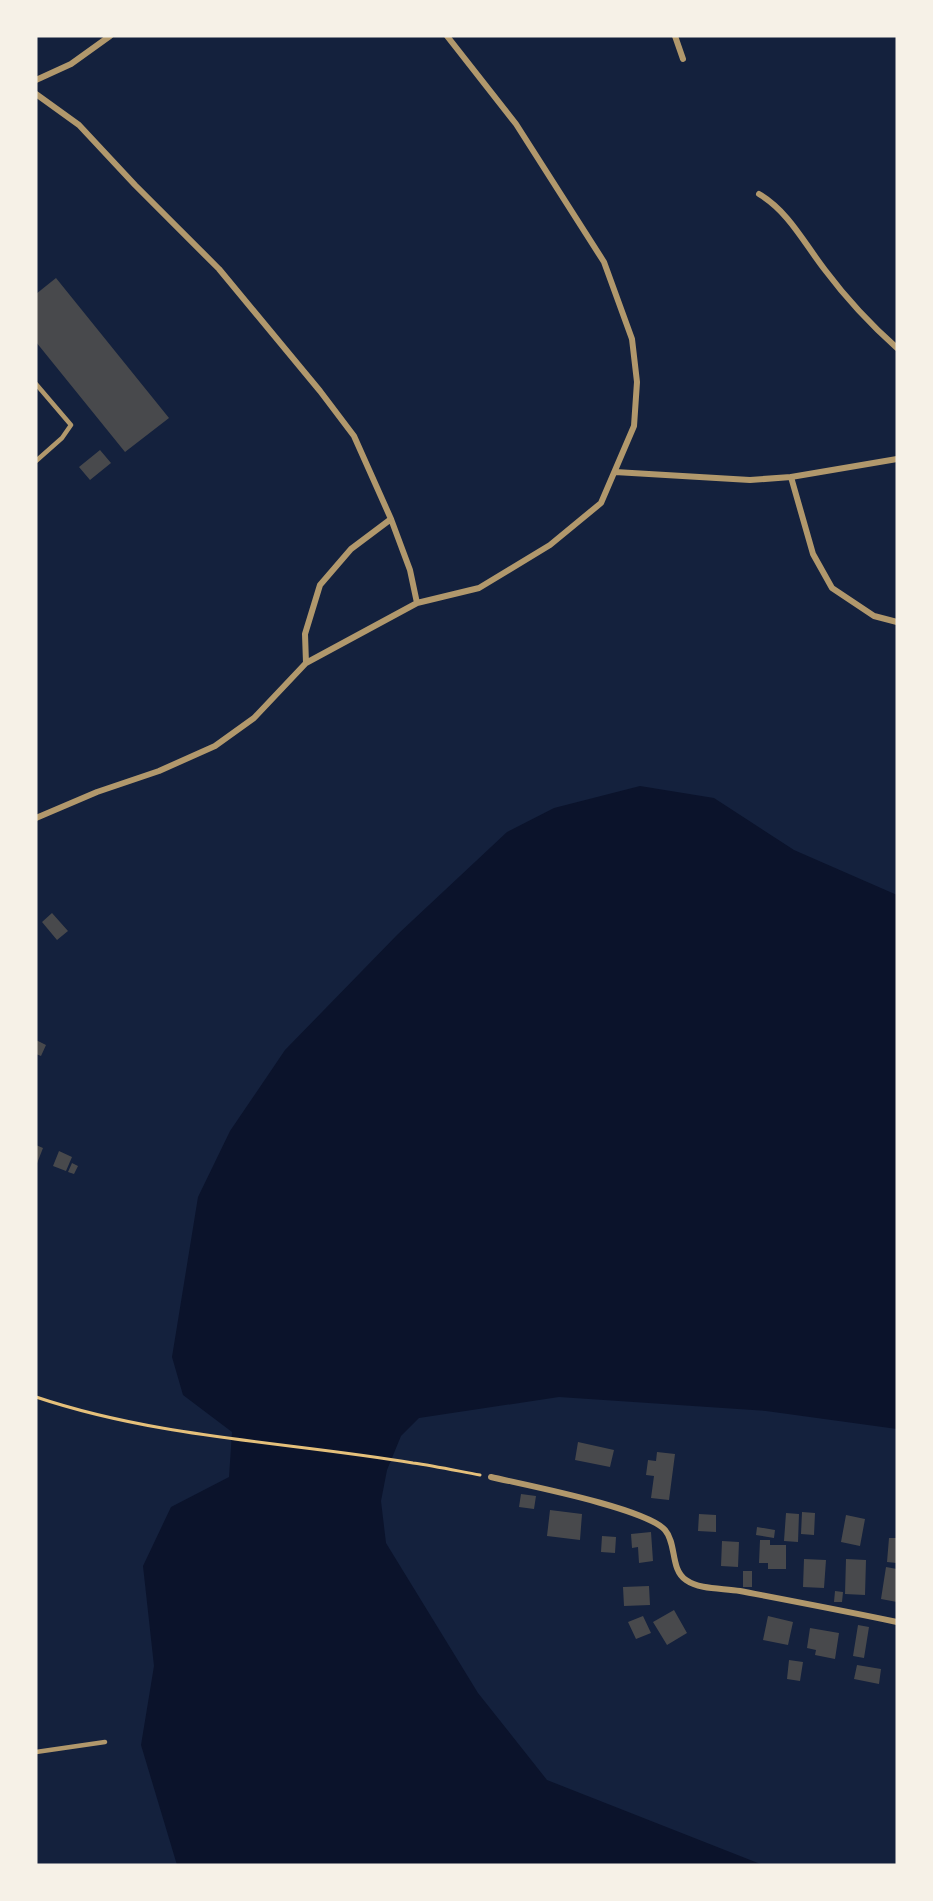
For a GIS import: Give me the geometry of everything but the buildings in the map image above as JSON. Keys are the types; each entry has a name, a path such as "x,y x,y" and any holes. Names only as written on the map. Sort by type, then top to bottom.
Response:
{"street":[{"path":"36,80 71,64 110,36"},
{"path":"36,818 97,792 159,771 215,746 254,718 306,663 417,603 479,588 550,544 601,503 634,426 637,382 632,339 604,262 516,124 447,36"},
{"path":"675,36 683,59"},
{"path":"36,94 79,125 219,269 313,382 354,436 391,519 410,570 417,603"},
{"path":"759,194 771,201 785,215 846,297 897,348"},
{"path":"615,472 750,480 791,477 897,459"},
{"path":"791,477 813,554 832,588 874,616 897,621"},
{"path":"306,663 304,634 320,585 351,549 391,519"},
{"path":"491,1477 623,1509 655,1523 666,1531 678,1571 686,1580 696,1584 897,1622"}],"lane":[{"path":"36,384 71,425 62,438 36,461"},
{"path":"36,1752 105,1742"}],"path":[{"path":"36,1397 75,1410 226,1439 412,1462 491,1477"}],"water":[{"path":"640,786 714,798 794,850 897,895 897,1429 766,1411 559,1397 419,1418 401,1436 387,1470 381,1501 386,1543 478,1693 547,1780 763,1865 177,1865 141,1745 154,1666 143,1566 171,1507 229,1477 232,1432 183,1395 172,1357 198,1197 230,1131 285,1050 398,934 507,832 554,808"}]}
